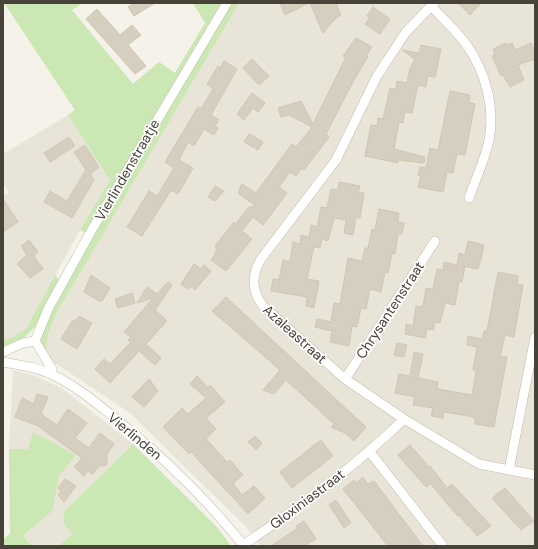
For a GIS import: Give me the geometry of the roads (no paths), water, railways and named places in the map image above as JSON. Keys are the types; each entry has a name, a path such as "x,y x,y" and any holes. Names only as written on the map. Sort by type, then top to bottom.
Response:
{"street":[{"name":"Vierlindenstraatje","path":"35,341 48,309 90,233 227,3"},
{"path":"432,5 468,46 482,72 487,90 490,112 489,140 468,198"},
{"name":"Azaleastraat","path":"432,5 406,32 381,69 336,160 256,268 254,289 262,306 345,379 404,419 479,464 535,475"},
{"name":"Chrysantenstraat","path":"345,379 435,241"},
{"path":"509,470 535,337"},
{"path":"3,352 23,343 35,341 52,369 52,374"},
{"name":"Vierlinden","path":"3,362 22,365 52,374 82,392 157,453 189,483 243,546"},
{"name":"Gloxiniastraat","path":"243,546 290,514 370,452 404,419"},
{"path":"370,452 443,546"}]}
